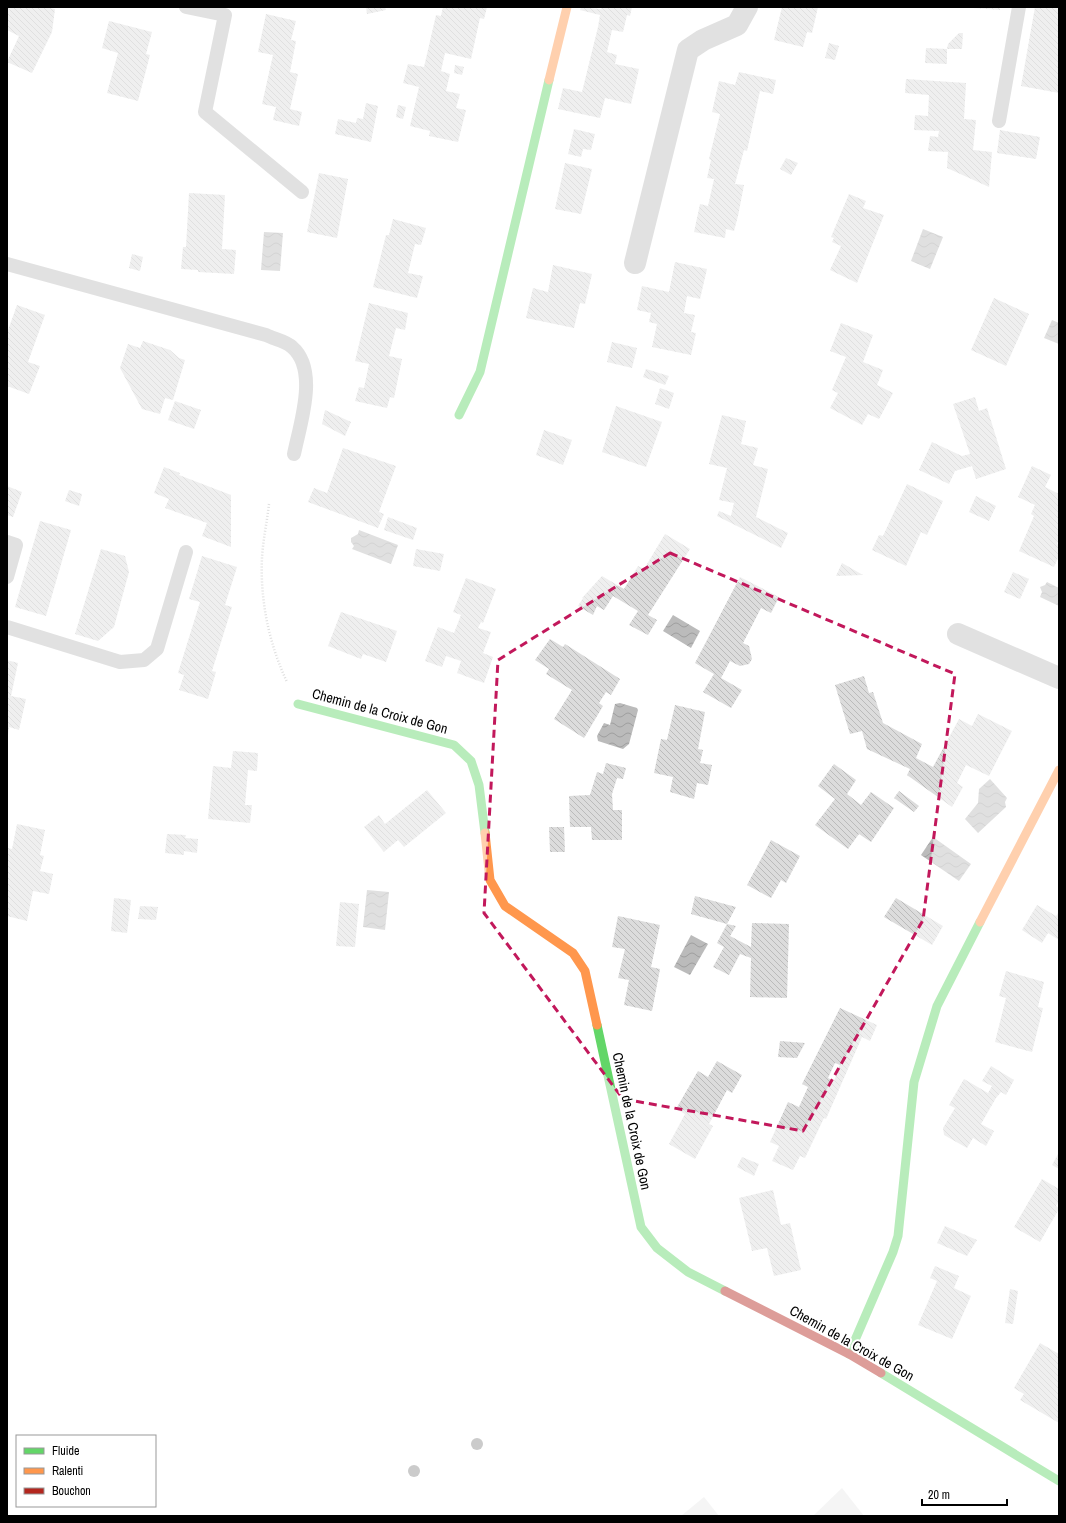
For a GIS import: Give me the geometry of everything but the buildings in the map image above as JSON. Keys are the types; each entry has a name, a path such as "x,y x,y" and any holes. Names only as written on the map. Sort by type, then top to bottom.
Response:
{"street":[{"path":"459,414 480,372 567,7"},
{"path":"635,263 688,50 703,40 721,34 737,25 747,7"},
{"path":"958,634 1059,678"},
{"name":"Chemin de la Croix de Gon","path":"298,704 454,745 471,761 478,785 490,880 505,906 574,954 585,971 641,1227 658,1248 688,1272 849,1354 1059,1481"},
{"path":"849,1354 893,1252 898,1236 914,1082 937,1006 1059,770"}],"lane":[{"path":"186,7 225,15 205,112 302,192"},
{"path":"999,121 1019,7"},
{"path":"7,264 266,335 292,346 304,362 306,382 304,407 294,454"},
{"path":"7,542 16,545 7,577"},
{"path":"7,627 120,662 144,660 157,649 186,552"}],"path":[{"path":"269,504 262,558 264,612 281,670 298,704"}],"highlighted area":[{"path":"670,553 955,674 923,920 803,1131 623,1099 484,913 498,660"}],"shaded area":[{"path":"842,1488 864,1516 813,1516"},
{"path":"704,1497 719,1516 681,1516"}],"water":[{"path":"923,229 943,237 930,269 911,261"},
{"path":"264,232 283,233 280,271 261,270"},
{"path":"1052,320 1059,323 1059,344 1044,338"},
{"path":"359,530 398,545 391,564 352,549 354,546 351,542 351,538 358,534"},
{"path":"1047,582 1059,588 1059,606 1040,597 1042,592 1040,587 1045,585"},
{"path":"673,615 700,631 691,648 663,631"},
{"path":"620,703 637,708 638,710 629,744 623,749 598,741 597,736 604,723 610,725 615,704"},
{"path":"990,779 1007,798 1005,802 1006,807 978,833 965,819 978,803 979,789"},
{"path":"933,837 971,864 959,881 921,855"},
{"path":"367,890 389,892 385,930 363,927"},
{"path":"691,935 708,944 690,975 674,967"}],"traffic: fast":[{"path":"459,415 480,372 549,80"},
{"path":"298,704 454,745 471,761 479,785 485,833"},
{"path":"849,1354 893,1252 898,1236 914,1082 937,1006 980,922"},
{"path":"597,1025 641,1227 657,1248 688,1272 725,1291"},
{"path":"881,1373 1059,1481"}],"traffic: slow":[{"path":"549,80 567,7"},
{"path":"980,922 1059,770"},
{"path":"485,833 490,880 505,906 573,953 585,971 597,1025"}],"traffic: jam":[{"path":"725,1291 849,1354 881,1373"}]}
